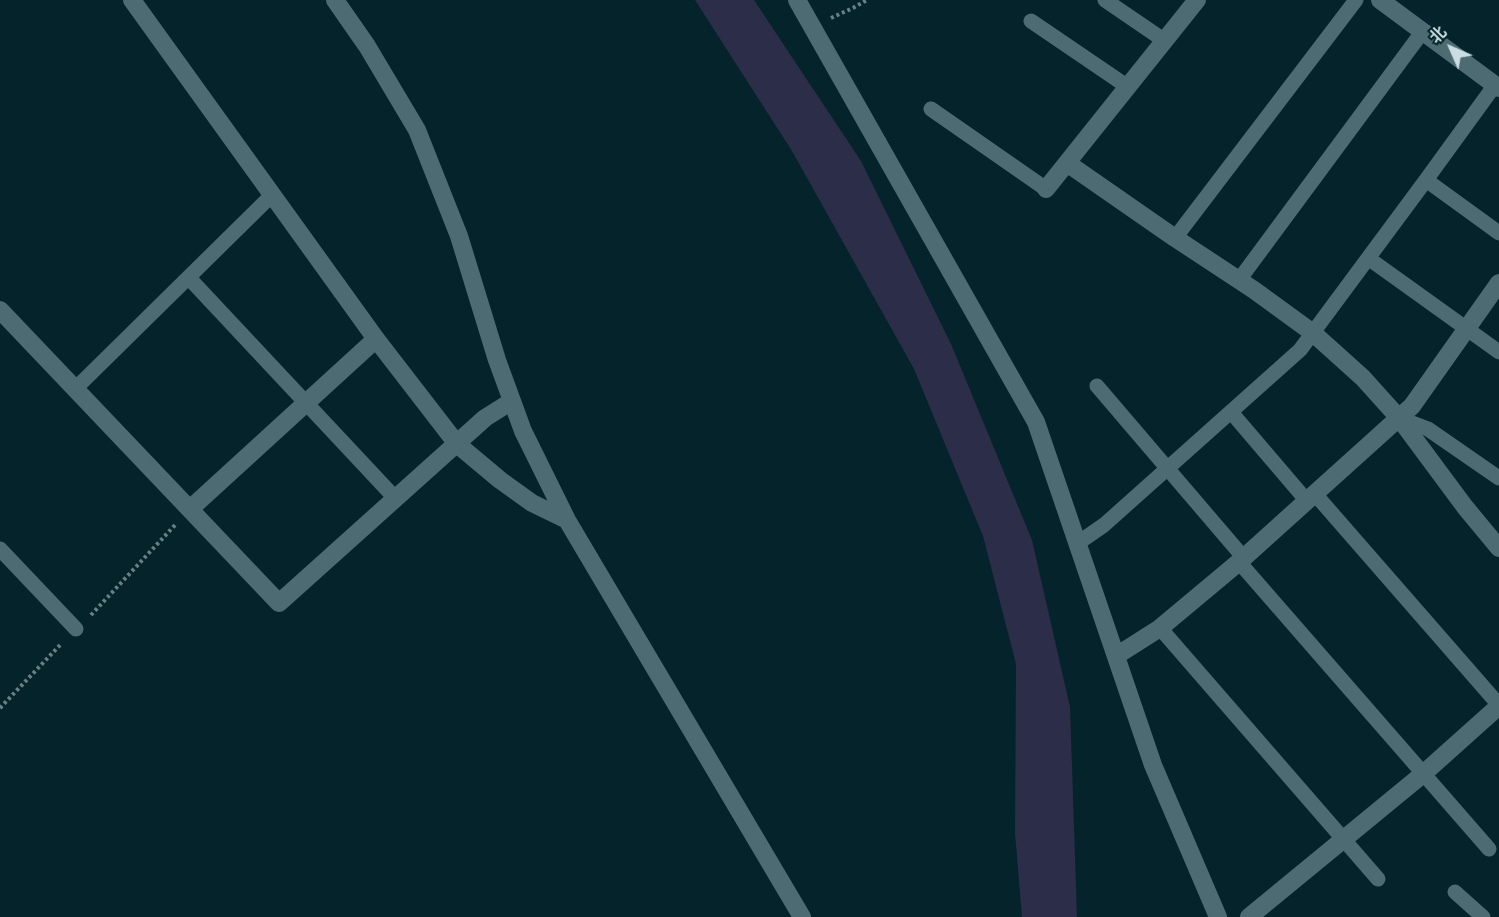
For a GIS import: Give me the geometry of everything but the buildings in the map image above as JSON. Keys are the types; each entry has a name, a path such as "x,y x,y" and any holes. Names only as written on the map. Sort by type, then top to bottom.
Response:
{"street":[{"path":"132,0 376,339 457,444 508,486 532,502 567,520"},
{"path":"335,0 367,46 417,130 459,236 497,360 523,431 567,520 802,917"},
{"path":"797,0 1036,422 1154,765 1218,917"},
{"path":"1046,189 1197,0"},
{"path":"1380,0 1497,86"},
{"path":"1067,163 1313,333 1363,378 1399,418 1465,507 1499,548"},
{"path":"1116,656 1160,628 1241,560 1412,406 1499,283"},
{"path":"0,310 279,603 485,418 512,401"},
{"path":"190,509 376,339"},
{"path":"1249,917 1423,774 1499,706"}],"lane":[{"path":"1105,0 1165,41"},
{"path":"1175,238 1356,0"},
{"path":"1031,21 1128,87"},
{"path":"1239,280 1423,31"},
{"path":"1077,543 1104,525 1300,350 1497,86"},
{"path":"931,109 1046,189"},
{"path":"1426,180 1499,233"},
{"path":"75,389 272,195"},
{"path":"1368,258 1499,352"},
{"path":"189,278 396,499"},
{"path":"1097,386 1241,560 1489,849"},
{"path":"1230,412 1499,706"},
{"path":"1399,418 1428,429 1499,478"},
{"path":"0,549 76,629"},
{"path":"1160,628 1378,879"},
{"path":"1455,892 1483,917"}],"path":[{"path":"809,21 828,20 867,0"},
{"path":"0,708 190,509"}],"water":[{"path":"695,0 754,0 861,161 951,344 1032,540 1070,707 1077,917 1022,917 1015,833 1016,664 983,536 914,369 792,151"}]}
